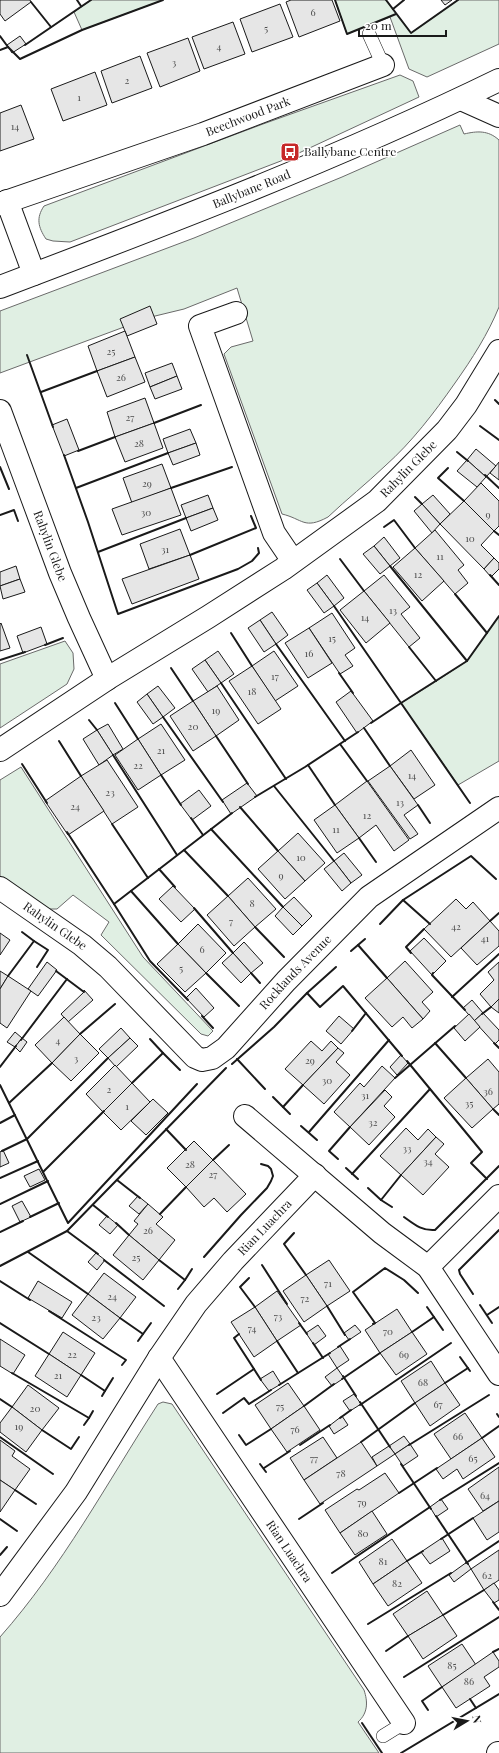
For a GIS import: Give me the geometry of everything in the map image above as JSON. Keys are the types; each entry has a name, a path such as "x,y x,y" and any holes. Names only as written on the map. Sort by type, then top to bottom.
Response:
{"street":[{"name":"Beechwood Park","path":"4,203 203,134 383,65"},
{"name":"Ballybane Road","path":"0,287 150,231 284,177 461,99 499,80"},
{"path":"461,99 499,116"},
{"path":"4,203 34,274"},
{"path":"236,313 200,326 274,533 292,561"},
{"name":"Rahylin Glebe","path":"0,750 108,679 215,613 377,501 447,430 466,405 499,351"},
{"name":"Rahylin Glebe","path":"0,411 60,573 94,652 108,679"},
{"name":"Rocklands Avenue","path":"108,967 195,1057 202,1060 212,1058 226,1048 286,981 369,897 499,808"},
{"name":"Rahylin Glebe","path":"0,888 82,945 108,967"},
{"path":"245,1116 382,1233 428,1266 499,1374"},
{"name":"Rian Luachra","path":"0,1595 76,1492 159,1358 196,1304 218,1278 315,1175"},
{"path":"428,1266 499,1196"},
{"name":"Rian Luachra","path":"159,1358 404,1723"}],"lane":[{"name":"Beechwood Park","path":"369,34 383,65"},
{"name":"Rian Luachra","path":"383,1736 404,1723"}],"green space":[{"path":"91,0 163,0 82,30 74,12"},
{"path":"335,0 386,0 411,33 458,0 499,0 499,44 427,77 409,69 390,17 347,34"},
{"path":"400,75 413,81 419,97 286,159 70,242 46,239 41,230 39,219 41,210 44,206 263,124"},
{"path":"460,125 464,134 482,132 491,134 499,140 499,307 485,337 431,416 395,457 328,517 314,523 308,523 282,514 224,354 231,347 253,341 237,288 184,309 151,317 0,373 0,311 194,238 342,177"},
{"path":"499,616 499,761 458,785 401,703 467,661"},
{"path":"65,641 73,653 74,669 67,684 0,728 0,664"},
{"path":"21,767 143,957 213,1031 208,1036 201,1034 101,935 109,922 73,895 57,909 49,909 0,876 0,780"},
{"path":"163,1402 172,1404 364,1690 366,1707 364,1715 358,1722 379,1753 0,1753 0,1637 44,1582 83,1524 158,1404"}],"building":[{"path":"0,0 30,0 31,2 5,21 0,14"},
{"path":"291,0 332,0 340,21 299,37 286,2"},
{"path":"441,0 452,0 445,5"},
{"path":"280,4 293,37 252,52 240,19"},
{"path":"233,22 245,54 204,69 192,37"},
{"path":"20,36 26,44 12,53 7,45"},
{"path":"188,38 200,71 160,87 147,53"},
{"path":"140,56 152,88 112,103 101,71"},
{"path":"95,72 107,105 63,121 51,89"},
{"path":"21,105 34,139 0,151 0,113"},
{"path":"150,306 157,324 127,336 120,319"},
{"path":"125,331 135,357 97,371 88,346"},
{"path":"135,357 145,382 107,397 97,371"},
{"path":"172,363 177,376 150,387 145,373"},
{"path":"177,376 182,389 155,399 150,387"},
{"path":"145,398 154,423 115,437 107,412"},
{"path":"67,419 79,450 64,456 52,425"},
{"path":"154,423 163,448 125,462 115,437"},
{"path":"190,429 196,443 168,453 163,439"},
{"path":"196,443 200,455 173,465 168,453"},
{"path":"476,449 496,466 486,477 467,460"},
{"path":"467,460 486,477 477,487 457,471"},
{"path":"499,462 499,480 490,473"},
{"path":"162,464 171,488 132,503 123,478"},
{"path":"481,483 499,501 499,526 494,531 464,501"},
{"path":"171,488 181,515 122,535 112,509"},
{"path":"208,495 213,508 186,518 181,505"},
{"path":"433,495 450,514 440,524 422,504"},
{"path":"464,501 494,531 481,545 494,558 484,569 440,524"},
{"path":"422,504 440,524 432,533 414,511"},
{"path":"213,508 218,520 191,531 186,518"},
{"path":"180,529 190,555 149,569 140,544"},
{"path":"435,530 464,565 458,570 468,583 455,594 415,548"},
{"path":"384,537 400,558 390,566 374,546"},
{"path":"374,546 390,566 380,574 363,554"},
{"path":"415,548 444,581 422,601 393,567"},
{"path":"190,555 199,579 132,604 122,579"},
{"path":"494,558 499,563 499,569 491,577 484,569"},
{"path":"16,566 20,579 0,586 0,572"},
{"path":"327,575 344,598 334,606 317,583"},
{"path":"384,575 410,607 401,614 420,638 409,647 364,591"},
{"path":"20,579 25,592 3,599 0,586"},
{"path":"317,583 334,606 324,613 307,590"},
{"path":"364,591 390,623 366,643 340,610"},
{"path":"272,612 288,635 276,644 260,620"},
{"path":"332,613 355,648 345,655 353,666 340,674 309,628"},
{"path":"260,620 276,644 264,652 248,628"},
{"path":"1,623 10,648 0,651 0,624"},
{"path":"41,627 47,644 23,653 17,636"},
{"path":"309,628 332,663 308,678 285,643"},
{"path":"218,651 234,674 221,683 205,660"},
{"path":"274,651 298,686 275,701 252,666"},
{"path":"205,660 221,683 208,692 192,669"},
{"path":"252,666 281,709 258,724 229,681"},
{"path":"158,686 175,708 163,717 147,694"},
{"path":"217,686 239,720 216,736 193,701"},
{"path":"351,691 373,721 357,733 336,702"},
{"path":"147,694 163,717 153,724 137,702"},
{"path":"193,701 216,736 193,751 170,716"},
{"path":"108,724 123,749 113,755 97,730"},
{"path":"161,724 185,760 161,775 138,739"},
{"path":"97,730 113,755 99,765 83,739"},
{"path":"138,739 161,775 138,790 115,755"},
{"path":"411,750 435,785 414,799 390,766"},
{"path":"107,760 138,807 112,824 81,776"},
{"path":"390,766 418,805 404,815 418,834 410,839 368,781"},
{"path":"81,776 104,811 68,835 45,801"},
{"path":"367,781 409,840 394,851 376,825 359,838 335,805"},
{"path":"247,783 257,796 231,814 222,800"},
{"path":"199,790 211,806 192,820 180,804"},
{"path":"335,805 359,838 337,853 314,820"},
{"path":"298,833 325,863 305,881 278,851"},
{"path":"278,851 305,881 285,899 258,869"},
{"path":"344,853 362,875 351,883 334,861"},
{"path":"334,861 351,883 342,891 324,869"},
{"path":"248,878 276,909 255,927 228,896"},
{"path":"173,886 195,909 181,922 159,899"},
{"path":"228,896 255,927 234,946 207,915"},
{"path":"294,897 312,916 302,926 283,907"},
{"path":"456,899 466,909 473,902 490,921 451,957 424,929"},
{"path":"283,907 302,926 293,935 275,916"},
{"path":"490,921 499,931 499,946 477,965 461,948"},
{"path":"198,924 226,953 206,973 178,944"},
{"path":"0,933 10,940 0,955"},
{"path":"424,938 446,961 432,975 410,951"},
{"path":"244,942 263,963 251,973 233,953"},
{"path":"178,944 206,973 185,992 157,964"},
{"path":"233,953 251,973 241,983 222,963"},
{"path":"405,961 433,992 422,1002 430,1011 423,1019 387,978"},
{"path":"47,962 57,970 38,996 28,989"},
{"path":"499,962 499,999 491,1007 480,994 494,980 488,972"},
{"path":"0,971 8,976 0,989"},
{"path":"8,976 31,991 7,1028 0,1023 0,989"},
{"path":"387,978 423,1019 412,1028 403,1017 392,1027 365,998"},
{"path":"196,988 214,1008 204,1017 186,998"},
{"path":"84,990 93,1000 68,1022 61,1014 84,992"},
{"path":"499,999 499,1013 491,1007"},
{"path":"472,1000 483,1013 474,1021 463,1008"},
{"path":"483,1013 499,1030 499,1040 495,1044 474,1021"},
{"path":"469,1014 480,1027 465,1041 454,1028"},
{"path":"339,1016 354,1029 341,1044 326,1031"},
{"path":"64,1017 80,1034 52,1063 35,1045"},
{"path":"121,1028 130,1038 108,1058 99,1049"},
{"path":"15,1032 22,1038 15,1047 7,1042"},
{"path":"80,1034 99,1053 71,1081 52,1063"},
{"path":"22,1038 27,1042 20,1052 15,1047"},
{"path":"130,1038 138,1046 116,1067 108,1058"},
{"path":"311,1041 322,1051 331,1041 338,1048 303,1085 285,1069"},
{"path":"338,1048 344,1053 336,1062 350,1075 324,1104 303,1085"},
{"path":"401,1055 408,1063 397,1075 390,1067"},
{"path":"488,1059 499,1072 499,1104 493,1109 466,1078"},
{"path":"115,1065 132,1083 103,1112 86,1094"},
{"path":"382,1066 395,1078 350,1127 334,1112 360,1083 364,1087"},
{"path":"466,1078 493,1109 472,1128 444,1098"},
{"path":"132,1083 150,1102 121,1130 103,1112"},
{"path":"385,1090 392,1097 384,1106 395,1117 369,1145 350,1127"},
{"path":"153,1099 168,1113 146,1135 131,1121"},
{"path":"406,1128 418,1140 428,1129 436,1137 401,1175 380,1156"},
{"path":"436,1137 444,1144 435,1154 449,1167 423,1195 401,1175"},
{"path":"194,1141 213,1160 186,1187 167,1168"},
{"path":"3,1150 9,1163 0,1167 0,1152"},
{"path":"213,1160 246,1194 227,1212 214,1198 204,1207 186,1187"},
{"path":"39,1169 45,1180 30,1187 24,1176"},
{"path":"138,1196 148,1204 139,1214 129,1206"},
{"path":"22,1201 31,1217 20,1222 12,1206"},
{"path":"148,1204 163,1217 156,1224 175,1240 159,1260 129,1235 138,1224 134,1221"},
{"path":"107,1216 118,1225 110,1234 99,1225"},
{"path":"129,1235 159,1260 143,1280 113,1255"},
{"path":"96,1253 105,1260 97,1270 88,1262"},
{"path":"329,1260 350,1291 327,1306 306,1275"},
{"path":"104,1273 136,1297 120,1318 88,1294"},
{"path":"306,1275 327,1306 304,1322 283,1291"},
{"path":"38,1281 72,1302 62,1318 28,1298"},
{"path":"277,1291 301,1325 277,1341 255,1307"},
{"path":"88,1294 120,1318 103,1339 72,1315"},
{"path":"255,1307 277,1341 254,1357 231,1322"},
{"path":"397,1309 412,1332 380,1353 365,1330"},
{"path":"318,1325 326,1336 314,1345 306,1333"},
{"path":"355,1325 361,1332 349,1340 344,1333"},
{"path":"63,1332 95,1353 81,1375 49,1354"},
{"path":"412,1332 427,1354 396,1375 380,1353"},
{"path":"0,1339 25,1355 13,1374 0,1366"},
{"path":"340,1346 349,1360 337,1368 328,1354"},
{"path":"49,1354 81,1375 67,1397 35,1376"},
{"path":"431,1361 445,1383 415,1403 401,1381"},
{"path":"337,1368 344,1378 332,1386 325,1377"},
{"path":"273,1371 281,1384 269,1391 260,1379"},
{"path":"288,1383 304,1406 271,1429 255,1405"},
{"path":"445,1383 460,1405 430,1426 415,1403"},
{"path":"28,1385 59,1408 42,1430 12,1407"},
{"path":"354,1394 361,1404 350,1411 343,1401"},
{"path":"304,1406 320,1430 287,1452 271,1429"},
{"path":"12,1407 42,1430 26,1452 0,1432 0,1423"},
{"path":"465,1413 482,1438 451,1459 434,1434"},
{"path":"342,1416 348,1425 334,1434 329,1426"},
{"path":"404,1436 410,1444 395,1454 389,1446"},
{"path":"323,1437 337,1458 304,1480 290,1458"},
{"path":"482,1438 495,1457 463,1479 457,1469 443,1479 436,1469"},
{"path":"0,1440 15,1451 12,1456 30,1469 15,1490 0,1480"},
{"path":"361,1442 377,1466 320,1504 304,1480"},
{"path":"410,1444 418,1456 403,1466 395,1454"},
{"path":"389,1446 395,1454 377,1466 372,1457"},
{"path":"499,1467 499,1501 483,1511 468,1489"},
{"path":"385,1473 399,1493 340,1533 325,1510"},
{"path":"0,1480 15,1490 0,1512"},
{"path":"441,1499 448,1509 436,1517 430,1507"},
{"path":"499,1501 499,1532 487,1540 473,1518"},
{"path":"372,1511 387,1534 355,1555 340,1533"},
{"path":"442,1538 450,1551 430,1564 421,1552"},
{"path":"392,1539 407,1561 373,1584 359,1562"},
{"path":"499,1550 499,1580 484,1590 471,1569"},
{"path":"407,1561 422,1583 388,1606 373,1584"},
{"path":"467,1562 471,1569 454,1582 449,1575"},
{"path":"494,1583 499,1590 499,1600 494,1603 484,1590"},
{"path":"427,1591 443,1615 408,1636 393,1614"},
{"path":"443,1615 457,1636 423,1659 408,1636"},
{"path":"462,1644 476,1665 442,1687 428,1666"},
{"path":"493,1652 499,1661 499,1667 484,1677 490,1686 456,1708 442,1687"}],"wall":[{"path":"77,0 81,6"},
{"path":"25,45 91,0"},
{"path":"0,50 8,47 20,59 82,30 163,0"},
{"path":"335,0 347,34 396,14"},
{"path":"386,0 411,33 458,0"},
{"path":"393,9 404,0"},
{"path":"31,2 51,27"},
{"path":"0,36 8,47"},
{"path":"27,355 53,427"},
{"path":"41,392 97,371"},
{"path":"495,400 499,404"},
{"path":"154,423 201,405"},
{"path":"480,426 499,440"},
{"path":"78,451 115,437"},
{"path":"457,452 468,461"},
{"path":"76,488 168,453"},
{"path":"64,455 118,614 238,569 252,561 259,553 258,548"},
{"path":"0,467 9,489"},
{"path":"171,488 232,467"},
{"path":"448,468 438,478 464,501"},
{"path":"485,475 499,488"},
{"path":"415,497 422,504"},
{"path":"0,515 14,510 18,521"},
{"path":"190,555 256,528 251,516"},
{"path":"98,552 186,518"},
{"path":"384,527 394,520 415,548"},
{"path":"494,531 499,535"},
{"path":"340,559 364,591"},
{"path":"390,566 467,661"},
{"path":"490,575 499,585"},
{"path":"455,594 487,633"},
{"path":"334,606 401,703 371,723"},
{"path":"470,803 401,703 467,661 499,616"},
{"path":"231,633 252,666"},
{"path":"45,645 63,638"},
{"path":"276,644 345,741"},
{"path":"409,647 436,681"},
{"path":"0,660 25,652"},
{"path":"171,668 193,701"},
{"path":"339,673 353,693"},
{"path":"221,683 286,779"},
{"path":"115,703 138,739"},
{"path":"163,717 223,802"},
{"path":"89,720 97,730"},
{"path":"364,728 390,766"},
{"path":"255,797 305,767 358,732"},
{"path":"216,736 248,784"},
{"path":"59,741 81,776"},
{"path":"340,744 367,781"},
{"path":"113,755 177,855"},
{"path":"22,764 47,803"},
{"path":"308,765 335,805"},
{"path":"161,775 181,805"},
{"path":"274,786 334,861"},
{"path":"418,805 430,823"},
{"path":"240,807 278,851"},
{"path":"188,1000 150,961 114,904 232,813"},
{"path":"191,818 203,835"},
{"path":"112,824 148,878"},
{"path":"211,829 283,907"},
{"path":"67,832 114,904"},
{"path":"359,838 376,862"},
{"path":"184,850 228,896"},
{"path":"380,924 403,900 471,856 496,879"},
{"path":"159,869 175,887"},
{"path":"131,891 178,944"},
{"path":"403,900 430,924"},
{"path":"194,908 233,953"},
{"path":"490,921 499,913"},
{"path":"255,927 284,957"},
{"path":"411,953 406,947 424,929"},
{"path":"8,976 34,941 22,932"},
{"path":"351,951 365,939"},
{"path":"34,941 48,950 37,967"},
{"path":"358,945 387,978"},
{"path":"452,997 499,954"},
{"path":"307,993 336,967"},
{"path":"56,971 84,992"},
{"path":"206,973 239,1006"},
{"path":"251,973 260,983"},
{"path":"433,973 432,975 465,1010"},
{"path":"21,1040 67,979"},
{"path":"232,1064 274,1027 307,993 320,1007 343,986 402,1056"},
{"path":"80,1034 115,1004"},
{"path":"482,1014 491,1007"},
{"path":"352,1031 366,1013"},
{"path":"202,1016 213,1028"},
{"path":"395,1078 455,1026"},
{"path":"150,1039 163,1053"},
{"path":"309,1132 389,1040"},
{"path":"435,1043 466,1078"},
{"path":"494,1043 499,1048"},
{"path":"0,1067 16,1046"},
{"path":"132,1083 163,1053 180,1070"},
{"path":"2,1151 27,1139 108,1058"},
{"path":"237,1059 265,1089"},
{"path":"407,1061 482,1152 471,1163 487,1179"},
{"path":"9,1103 52,1063"},
{"path":"0,1266 67,1231 226,1068"},
{"path":"0,1085 68,1223 197,1084"},
{"path":"283,1107 303,1085"},
{"path":"352,1174 430,1089"},
{"path":"273,1097 290,1114"},
{"path":"493,1109 499,1115"},
{"path":"43,1172 104,1111"},
{"path":"0,1123 15,1115"},
{"path":"301,1126 317,1140"},
{"path":"338,1159 329,1151 350,1127"},
{"path":"166,1129 186,1150"},
{"path":"213,1160 229,1145"},
{"path":"0,1178 38,1161"},
{"path":"204,1257 267,1188 273,1176 271,1169 268,1166 261,1164"},
{"path":"404,1217 422,1228 435,1230 499,1166"},
{"path":"346,1168 358,1179"},
{"path":"368,1188 381,1200 401,1175"},
{"path":"117,1180 140,1198"},
{"path":"0,1204 48,1181"},
{"path":"160,1214 186,1187"},
{"path":"381,1200 392,1207"},
{"path":"30,1217 59,1203"},
{"path":"93,1205 108,1217"},
{"path":"0,1232 23,1221"},
{"path":"116,1223 129,1235"},
{"path":"473,1294 459,1270 499,1230"},
{"path":"67,1231 98,1254"},
{"path":"294,1233 284,1244 306,1275"},
{"path":"28,1252 88,1294"},
{"path":"104,1260 164,1306"},
{"path":"159,1260 185,1280 178,1289"},
{"path":"262,1265 287,1304"},
{"path":"373,1324 375,1323 353,1292 385,1268 404,1280 418,1293"},
{"path":"185,1280 192,1269"},
{"path":"249,1278 240,1287 255,1307"},
{"path":"0,1281 30,1300"},
{"path":"480,1305 492,1323"},
{"path":"327,1306 345,1335"},
{"path":"427,1307 443,1330"},
{"path":"487,1315 499,1307"},
{"path":"49,1311 126,1360 122,1365"},
{"path":"412,1332 434,1317"},
{"path":"120,1318 143,1334"},
{"path":"0,1323 49,1354"},
{"path":"138,1341 151,1323"},
{"path":"299,1323 307,1334"},
{"path":"239,1334 234,1338 261,1380"},
{"path":"338,1347 350,1339"},
{"path":"277,1341 298,1373"},
{"path":"313,1343 323,1358"},
{"path":"360,1405 451,1343"},
{"path":"279,1385 330,1353"},
{"path":"342,1379 380,1353"},
{"path":"460,1357 470,1371"},
{"path":"445,1383 468,1368"},
{"path":"217,1394 254,1369"},
{"path":"12,1373 89,1418 84,1425"},
{"path":"81,1375 105,1391 113,1378"},
{"path":"343,1376 356,1396"},
{"path":"304,1406 334,1384"},
{"path":"223,1413 244,1398 249,1404 271,1390"},
{"path":"102,1396 105,1391"},
{"path":"409,1445 489,1395"},
{"path":"0,1399 12,1407"},
{"path":"360,1402 390,1447"},
{"path":"361,1442 415,1403"},
{"path":"340,1418 351,1410"},
{"path":"89,1418 93,1411"},
{"path":"300,1445 330,1425"},
{"path":"482,1438 499,1426"},
{"path":"239,1435 246,1445 271,1429"},
{"path":"42,1430 71,1449 79,1437"},
{"path":"0,1437 53,1474"},
{"path":"264,1468 290,1451"},
{"path":"440,1500 499,1463"},
{"path":"260,1464 266,1472"},
{"path":"401,1464 431,1509"},
{"path":"399,1493 437,1468"},
{"path":"15,1490 36,1504"},
{"path":"299,1519 323,1503"},
{"path":"332,1573 430,1507"},
{"path":"436,1516 468,1564"},
{"path":"441,1539 473,1518"},
{"path":"0,1519 17,1531"},
{"path":"466,1563 499,1541"},
{"path":"0,1555 7,1547"},
{"path":"407,1561 423,1551"},
{"path":"368,1624 451,1573"},
{"path":"443,1615 484,1590"},
{"path":"493,1602 499,1610"},
{"path":"404,1677 499,1617"},
{"path":"386,1651 408,1636"},
{"path":"493,1652 499,1649"},
{"path":"428,1710 422,1701 442,1687"},
{"path":"401,1753 499,1694"},
{"path":"470,1699 476,1708"},
{"path":"362,1723 382,1753"}],"place":[{"name":"Ballybane Centre","path":"290,152"}]}
